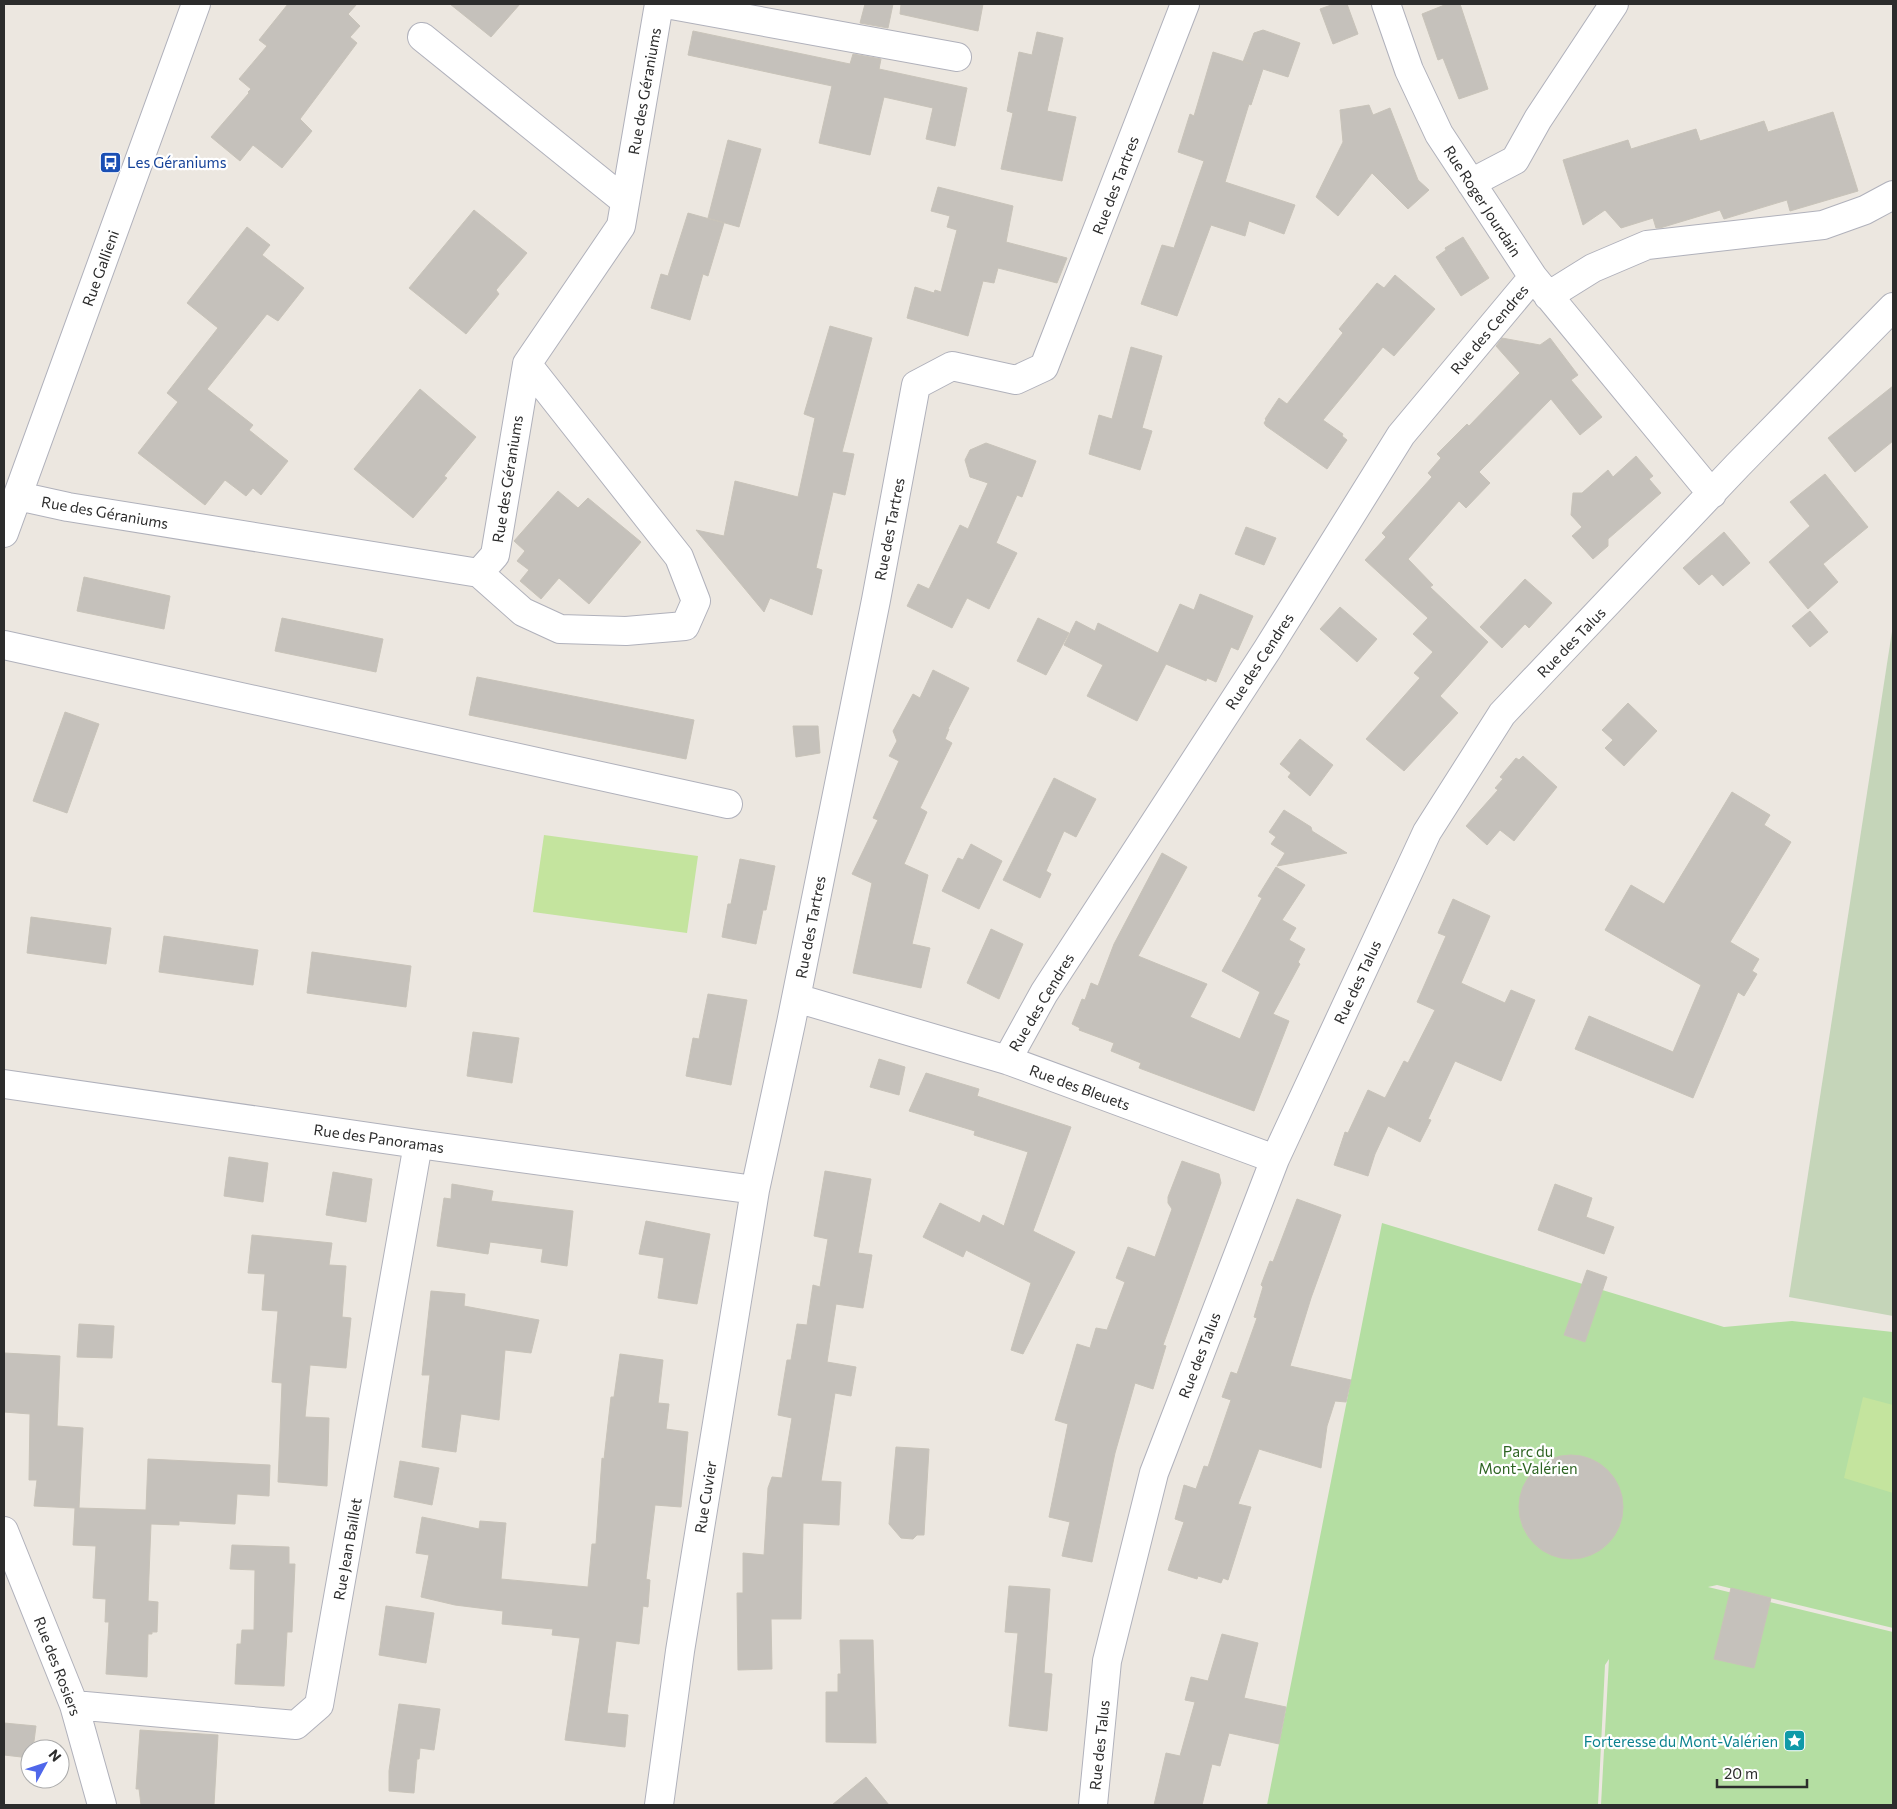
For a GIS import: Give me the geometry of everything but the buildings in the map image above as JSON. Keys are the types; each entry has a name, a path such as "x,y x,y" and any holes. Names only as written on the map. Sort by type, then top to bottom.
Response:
{"street":[{"name":"Rue Gallieni","path":"4,533 196,4"},
{"name":"Rue des Géraniums","path":"18,496 68,507 479,573 494,555 526,364 621,226 659,4"},
{"path":"666,4 957,57"},
{"name":"Rue des Tartres","path":"755,1190 796,998 876,600 916,384 952,366 1016,380 1044,367 1185,4"},
{"name":"Rue Roger Jourdain","path":"1386,4 1409,70 1436,126 1471,183 1541,286 1712,494"},
{"path":"1471,183 1515,160 1538,119 1614,4"},
{"path":"422,37 625,201"},
{"name":"Rue des Cendres","path":"1006,1060 1044,993 1266,650 1401,435 1541,286 1593,268 1647,245 1823,225 1865,210 1893,195"},
{"name":"Rue des Talus","path":"1093,1805 1107,1661 1154,1473 1275,1159 1427,832 1502,714 1893,306"},
{"path":"479,573 523,612 560,629 626,631 685,626 696,601 679,556 526,364"},
{"path":"4,645 728,804"},
{"name":"Rue des Bleuets","path":"796,998 1006,1060 1275,1159"},
{"name":"Rue des Panoramas","path":"4,1084 418,1144 755,1190"},
{"name":"Rue Jean Baillet","path":"74,1705 296,1725 319,1705 418,1144"},
{"name":"Rue Cuvier","path":"659,1805 680,1650 755,1190"},
{"name":"Rue des Rosiers","path":"4,1531 74,1705 102,1805"}],"green space":[{"path":"1893,625 1893,1316 1789,1297"},
{"path":"544,835 698,856 687,933 533,912"},
{"name":"Parc du Mont-Valérien","path":"1382,1223 1724,1327 1792,1321 1893,1332 1893,1628 1717,1585 1708,1587 1893,1632 1893,1805 1601,1805 1609,1659 1605,1665 1598,1805 1267,1805"},
{"path":"1863,1397 1893,1405 1893,1493 1844,1478"}],"place":[{"name":"Les Géraniums","path":"111,162"},
{"name":"Forteresse du Mont-Valérien","path":"1794,1741"}]}
